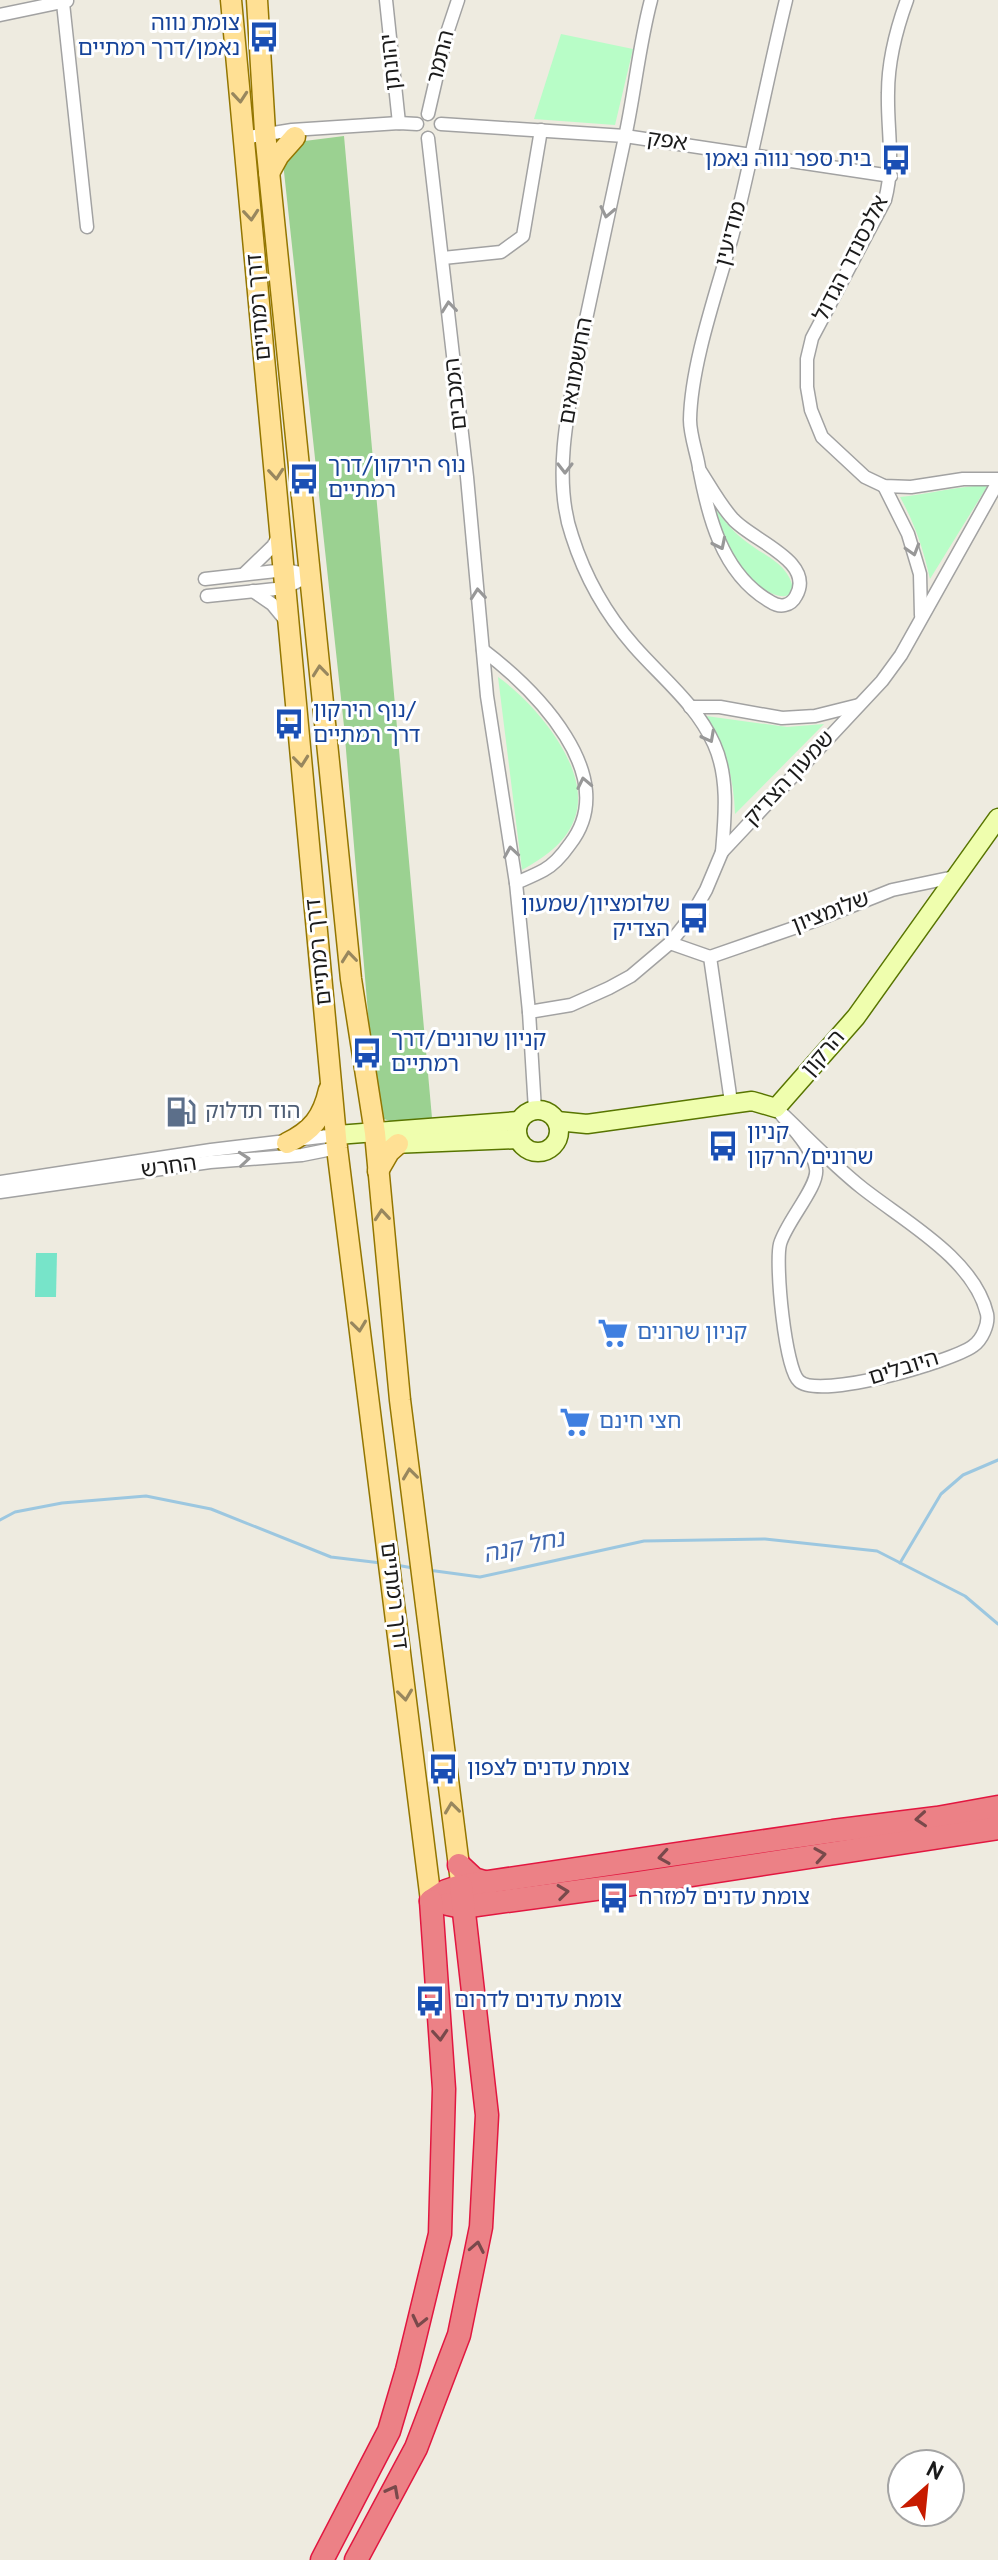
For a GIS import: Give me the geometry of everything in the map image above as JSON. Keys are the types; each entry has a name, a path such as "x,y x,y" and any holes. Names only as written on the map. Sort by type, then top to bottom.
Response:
{"highway":[{"path":"322,2560 389,2431 440,2234 444,2089 431,1901 474,1879 487,1883 998,1807"},
{"path":"461,1886 519,1897 632,1884 998,1828"},
{"path":"356,2560 416,2448 459,2335 481,2227 487,2115 461,1886"},
{"path":"470,1962 481,1923 496,1909 519,1897"}],"main road":[{"name":"דרך רמתיים","path":"231,0 337,1142 431,1901"},
{"name":"דרך רמתיים","path":"257,0 269,173 351,979 389,1152 378,1171 400,1400 461,1886"},
{"path":"263,105 273,119 299,132 279,155 269,173"},
{"path":"287,1143 309,1131 317,1122 332,1074"}],"street":[{"name":"יהונתן","path":"386,0 399,123"},
{"path":"443,0 457,2"},
{"name":"החשמונאים","path":"651,0 570,394 564,462 564,508 581,561 604,607 635,647 672,684 715,746 725,796 722,852"},
{"name":"מודיעין","path":"699,469 734,520 794,566 800,577 800,585 796,598 789,605 779,606 753,590 724,553 713,529 699,469 690,421 699,358 753,155 786,0"},
{"name":"אלכסנדר הגדול","path":"907,0 890,64 891,176 885,200 822,316 807,359 807,387 811,410 822,437 865,477 884,486 908,534 920,574 921,619"},
{"path":"0,15 66,1 87,227"},
{"name":"התמר","path":"428,114 457,2"},
{"path":"428,114 435,115 441,124 438,134 428,138 419,132 417,124 421,117 428,114"},
{"path":"243,138 399,123 417,124"},
{"name":"אפק","path":"441,124 625,136 891,176"},
{"path":"443,258 501,252 523,236 541,130"},
{"name":"המכבים","path":"428,138 467,477 483,650 497,768 516,883 535,1110"},
{"path":"884,486 911,487 963,479 998,480"},
{"name":"שמעון הצדיק","path":"529,1012 571,1005 609,988 631,976 670,943 690,918 722,852 859,705 901,655 998,480"},
{"path":"244,574 273,546 281,528"},
{"path":"205,579 244,574 285,579"},
{"path":"207,596 253,591 285,579 310,575"},
{"path":"253,591 272,604 287,623"},
{"path":"483,650 511,671 547,709 569,743 585,784 587,804 584,822 575,839 546,869 516,883"},
{"path":"690,707 720,707 782,718 815,716 859,705"},
{"name":"הרקון","path":"776,1108 856,1017 998,818"},
{"name":"שלומציון","path":"710,957 892,890 954,877"},
{"path":"670,943 710,957 731,1102"},
{"path":"558,1128 731,1102 752,1101 776,1108"},
{"name":"היובלים","path":"776,1108 859,1185 952,1257 975,1285 988,1317 984,1331 974,1346 898,1373 838,1387 815,1388 799,1383 791,1370 784,1328 779,1284 780,1245 792,1215 813,1186 816,1170 810,1153 776,1108"},
{"path":"535,1110 545,1111 558,1128 553,1147 540,1152 527,1149 518,1130 523,1116 535,1110"},
{"path":"337,1142 383,1134 518,1130"},
{"name":"החרש","path":"0,1182 211,1150 337,1142"},
{"name":"החרש","path":"0,1192 210,1162 302,1155 337,1142"}],"green space":[{"path":"561,34 633,49 615,125 534,119"},
{"path":"344,136 432,1118 396,1123 384,1119 376,1109 344,726 281,144"},
{"path":"988,485 930,579 918,536 900,497"},
{"path":"714,507 751,546 785,571 793,587 790,595 770,593 741,567 727,546"},
{"path":"498,677 544,721 568,760 576,781 578,801 570,829 552,850 522,870"},
{"path":"706,716 787,727 824,724 735,814 727,763"},
{"path":"36,1253 57,1253 56,1297 35,1297"}],"waterway":[{"path":"900,1563 941,1494 963,1475 998,1460"},
{"name":"נחל קנה","path":"0,1520 15,1512 62,1503 146,1496 211,1509 331,1557 381,1563"},
{"name":"נחל קנה","path":"428,1570 480,1577 644,1541 765,1539 877,1551 965,1596 998,1624"},
{"name":"נחל קנה","path":"396,1565 413,1568"}],"place":[{"name":"צומת נווה נאמן/דרך רמתיים","path":"264,37"},
{"name":"בית ספר נווה נאמן","path":"896,160"},
{"name":"נוף הירקון/דרך רמתיים","path":"304,479"},
{"name":"נוף הירקון/ דרך רמתיים","path":"289,724"},
{"name":"שלומציון/שמעון הצדיק","path":"694,918"},
{"name":"קניון שרונים/דרך רמתיים","path":"367,1053"},
{"name":"הוד תדלוק","path":"181,1112"},
{"name":"קניון שרונים/הרקון","path":"723,1146"},
{"name":"קניון שרונים","path":"613,1333"},
{"name":"חצי חינם","path":"575,1422"},
{"name":"צומת עדנים לצפון","path":"443,1769"},
{"name":"צומת עדנים למזרח","path":"614,1898"},
{"name":"צומת עדנים לדרום","path":"430,2001"}]}
